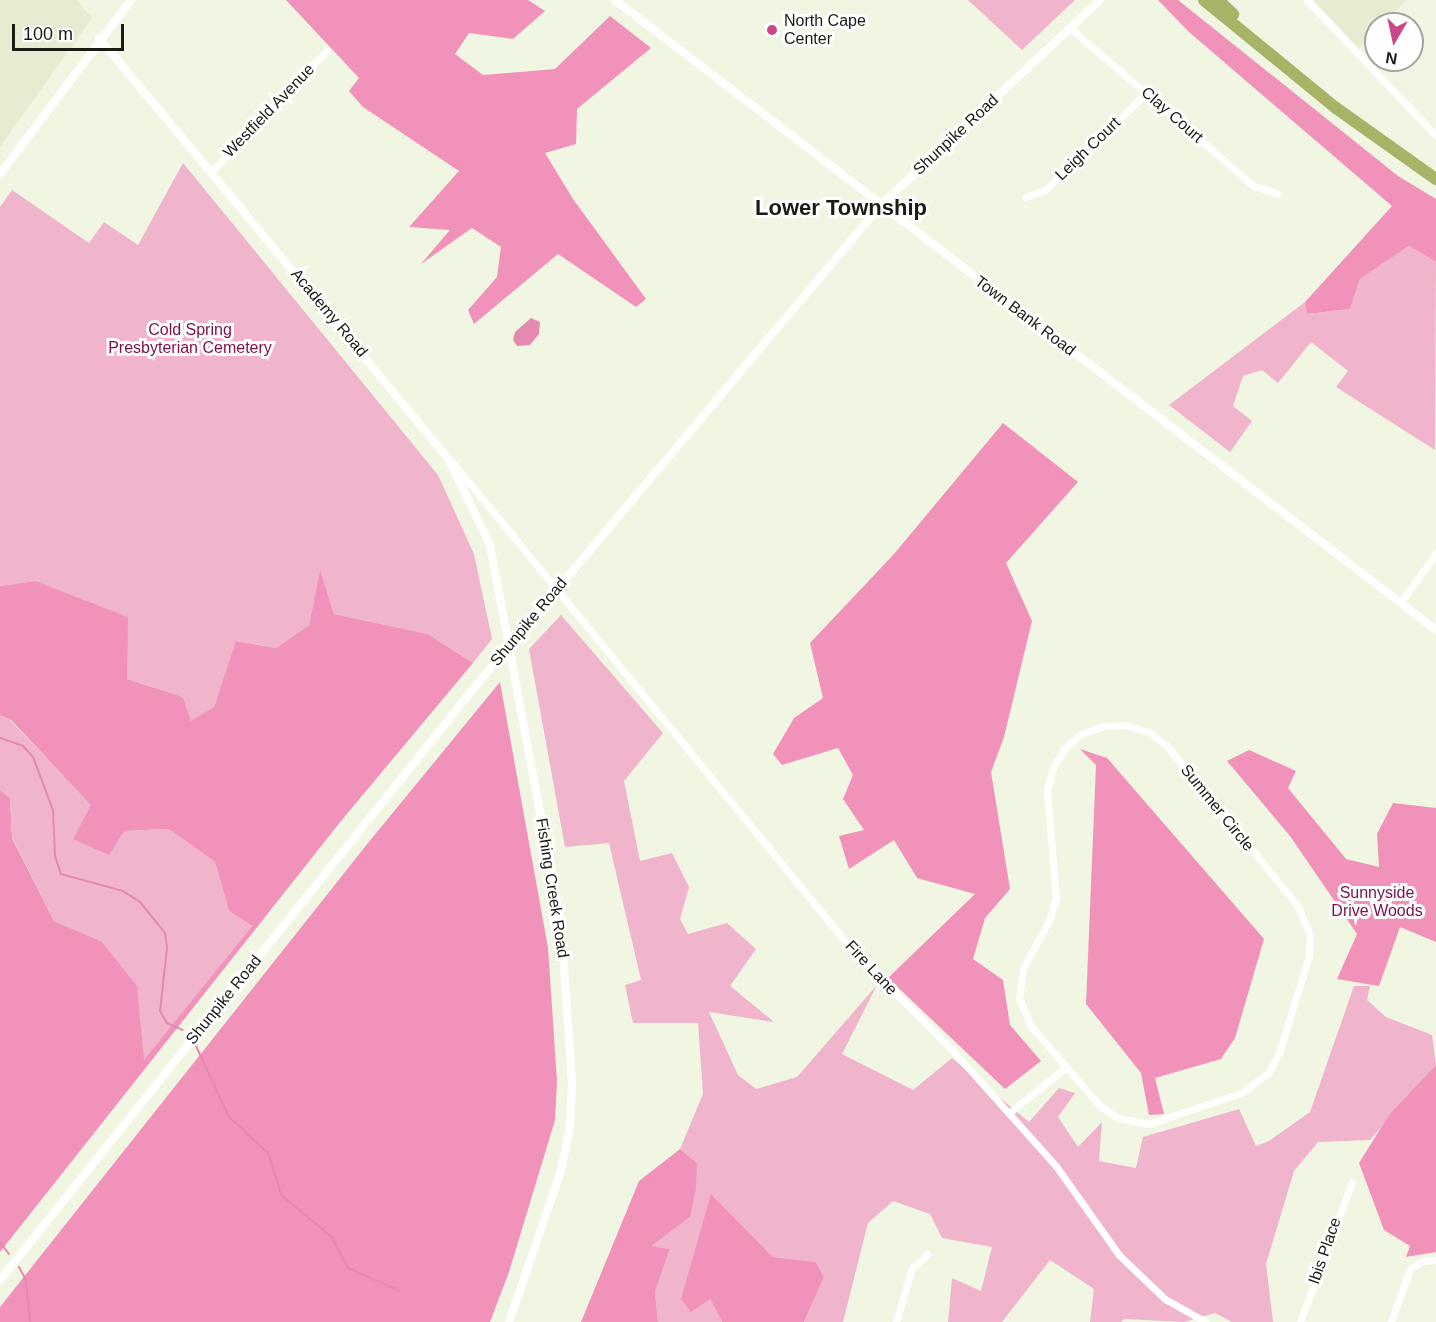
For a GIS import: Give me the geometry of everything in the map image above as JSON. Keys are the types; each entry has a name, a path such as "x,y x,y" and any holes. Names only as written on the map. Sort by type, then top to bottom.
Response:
{"highway":[{"path":"1204,0 1336,108 1436,179"},
{"path":"1218,0 1336,108"}],"street":[{"path":"0,174 99,38 131,0"},
{"name":"Town Bank Road","path":"615,0 1436,630"},
{"name":"Shunpike Road","path":"0,1280 510,644 880,205 1100,0"},
{"path":"1307,0 1436,136"},
{"name":"Clay Court","path":"1070,28 1254,186 1278,194"},
{"name":"Academy Road","path":"99,38 556,589"},
{"name":"Westfield Avenue","path":"211,172 327,50"},
{"name":"Leigh Court","path":"1026,197 1045,190 1146,93"},
{"name":"Fishing Creek Road","path":"448,458 490,545 561,925 572,1082 564,1161 509,1322"},
{"path":"1401,602 1436,553"},
{"name":"Fire Lane","path":"556,589 850,946 1010,1113 1056,1166 1133,1271 1165,1299 1206,1322"},
{"name":"Summer Circle","path":"1126,725 1149,732 1167,746 1298,906 1308,926 1309,956 1274,1064 1259,1082 1241,1093 1160,1122 1138,1124 1107,1112 1066,1067 1025,1018 1019,998 1023,969 1049,921 1056,897 1049,778 1064,749 1081,734 1103,726 1126,725"},
{"path":"1010,1113 1066,1067"},
{"name":"Ibis Place","path":"1300,1322 1352,1182"},
{"path":"896,1322 912,1268 928,1254"},
{"path":"1391,1322 1410,1269 1422,1261 1436,1260"}],"shaded area":[{"path":"0,0 77,0 92,18 0,147"},
{"path":"1313,0 1407,0 1395,12 1364,12 1364,43 1359,48"},
{"path":"531,318 540,322 539,334 530,345 517,346 513,340 515,332"}],"green space":[{"path":"286,0 528,0 545,11 513,39 469,33 455,54 483,75 555,69 610,16 651,48 577,109 576,144 545,153 573,199 646,299 636,307 558,254 474,324 468,310 497,277 501,247 472,228 421,264 450,230 409,227 459,171 363,107 349,91 359,78"},
{"path":"968,0 1075,0 1022,50"},
{"path":"1158,0 1178,0 1398,176 1436,199 1436,262 1409,246 1360,279 1350,309 1307,314 1305,302 1392,206 1189,32"},
{"name":"Cold Spring Presbyterian Cemetery","path":"183,163 438,475 474,554 492,639 473,663 428,634 334,614 320,571 309,625 276,648 237,641 214,707 191,722 183,697 127,679 35,581 0,586 0,207 12,190 89,243 104,222 138,245"},
{"path":"1409,246 1436,262 1435,450 1336,387 1348,371 1311,342 1278,383 1262,370 1243,376 1233,406 1252,421 1230,452 1169,405 1305,302 1308,314 1350,309 1360,279"},
{"path":"1003,423 1078,482 1006,563 1032,621 1004,737 991,772 1010,889 985,918 973,959 1003,980 1010,1025 1041,1061 1005,1089 888,978 975,894 917,878 894,840 849,869 839,836 864,830 843,799 853,775 838,748 782,765 773,754 794,718 823,698 810,643 894,554"},
{"path":"320,570 334,614 428,634 473,663 341,821 0,1252 0,790 10,798 12,838 54,921 101,941 137,986 144,1060 252,926 229,911 215,862 169,829 124,831 109,855 73,839 91,805 11,720 0,715 0,586 35,581 128,617 127,679 183,697 191,721 214,707 236,641 276,648 309,625"},
{"path":"561,615 663,733 624,781 640,861 672,853 689,887 680,919 688,934 727,923 756,949 730,986 774,1022 709,1012 738,1075 756,1089 797,1077 877,985 842,1054 913,1090 952,1058 1029,1122 1059,1088 1075,1093 1058,1117 1078,1147 1102,1122 1099,1161 1136,1168 1143,1137 1239,1109 1256,1146 1269,1141 1310,1112 1354,986 1370,986 1367,1000 1386,1017 1432,1035 1436,1065 1370,1140 1318,1142 1294,1171 1266,1264 1273,1322 1232,1322 1215,1313 1184,1322 1124,1319 1121,1322 1090,1322 1094,1289 1050,1260 1002,1322 948,1322 952,1278 981,1291 992,1247 942,1238 930,1214 893,1201 868,1223 843,1322 804,1322 824,1277 816,1262 773,1257 712,1195 710,1299 722,1322 658,1322 655,1292 670,1249 650,1246 690,1217 697,1163 680,1149 703,1094 698,1023 633,1023 625,985 641,980 609,843 565,847 529,649"},
{"path":"500,682 548,948 557,1081 555,1120 509,1272 490,1322 0,1322 0,1307 368,843"},
{"path":"0,715 10,720 92,805 73,839 124,831 169,829 215,862 229,911 252,926 144,1061 101,941 54,921 12,837 10,798 0,790"},
{"path":"1080,749 1107,758 1264,939 1235,1038 1221,1059 1155,1078 1164,1114 1149,1115 1141,1073 1086,1004 1096,765"},
{"name":"Sunnyside Drive Woods","path":"1249,750 1296,771 1288,788 1346,859 1379,867 1377,834 1393,803 1436,808 1436,942 1400,927 1379,986 1337,979 1357,934 1290,836 1227,761"},
{"path":"1436,1065 1436,1252 1406,1257 1410,1246 1384,1230 1359,1163 1389,1115"},
{"path":"680,1149 697,1163 696,1189 690,1217 651,1246 670,1249 655,1292 658,1322 581,1322 639,1181"},
{"path":"711,1194 773,1257 816,1262 824,1277 804,1322 722,1322 710,1299 691,1312 681,1299"}],"waterway":[{"path":"0,738 23,746 33,757 53,810 55,856 61,874 123,891 140,902 165,933 167,948 160,1011 167,1023 183,1030"},
{"path":"196,1046 229,1117 268,1153 282,1196 332,1237 348,1268 398,1290"},
{"path":"0,1242 9,1254"},
{"path":"19,1267 26,1280 30,1322"}],"place":[{"name":"North Cape Center","path":"772,30"}],"district":[{"name":"Lower Township","path":"841,208"}]}
